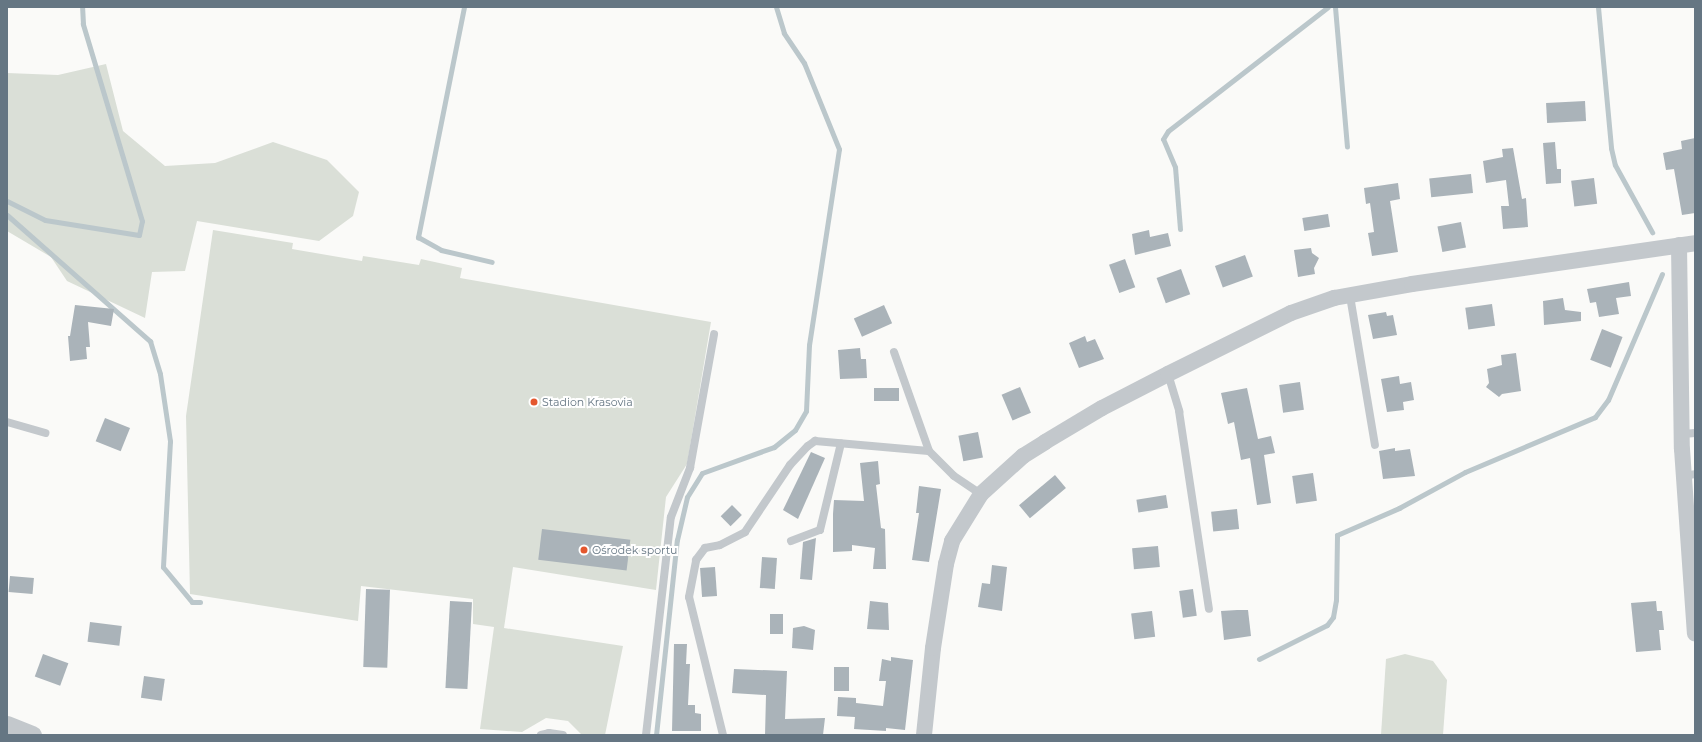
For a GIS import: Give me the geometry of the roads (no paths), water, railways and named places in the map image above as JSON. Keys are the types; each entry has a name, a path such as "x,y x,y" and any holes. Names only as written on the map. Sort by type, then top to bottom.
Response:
{"street":[{"path":"924,735 933,648 946,564 952,541 981,494 1012,465 1045,442 1102,408 1168,374 1291,313 1334,298 1412,284 1695,243"},
{"path":"1679,245 1689,434 1689,475 1695,634"},
{"path":"7,725 32,735"}],"lane":[{"path":"1350,296 1375,445"},
{"path":"646,735 671,517 690,468 714,334"},
{"path":"894,352 929,451 954,476 981,494"},
{"path":"1168,374 1179,411 1208,609"},
{"path":"7,422 45,433"},
{"path":"723,735 689,597 696,560 705,548 720,545 745,532 790,465 808,446 815,441 929,451"},
{"path":"791,541 820,530 841,444"},
{"path":"541,735 549,733 563,735"}],"waterway":[{"path":"7,201 45,220 139,235 142,221 83,24 82,7"},
{"path":"464,7 418,237 441,250 492,262"},
{"path":"656,735 677,540 687,497 702,473 774,447 795,430 806,411 809,345 839,149 804,63 784,33 776,7"},
{"path":"1180,229 1175,167 1163,139 1168,131 1328,7"},
{"path":"1335,7 1347,146"},
{"path":"1598,7 1611,148 1615,165 1652,232"},
{"path":"7,215 150,341 160,374 170,441 163,567 192,602 200,602"},
{"path":"1259,659 1327,625 1333,617 1336,600 1337,535 1399,508 1465,472 1595,417 1608,400 1662,274"}],"place":[{"name":"Stadion Krasovia","path":"534,402"},
{"name":"Ośrodek sportu","path":"584,550"}]}
